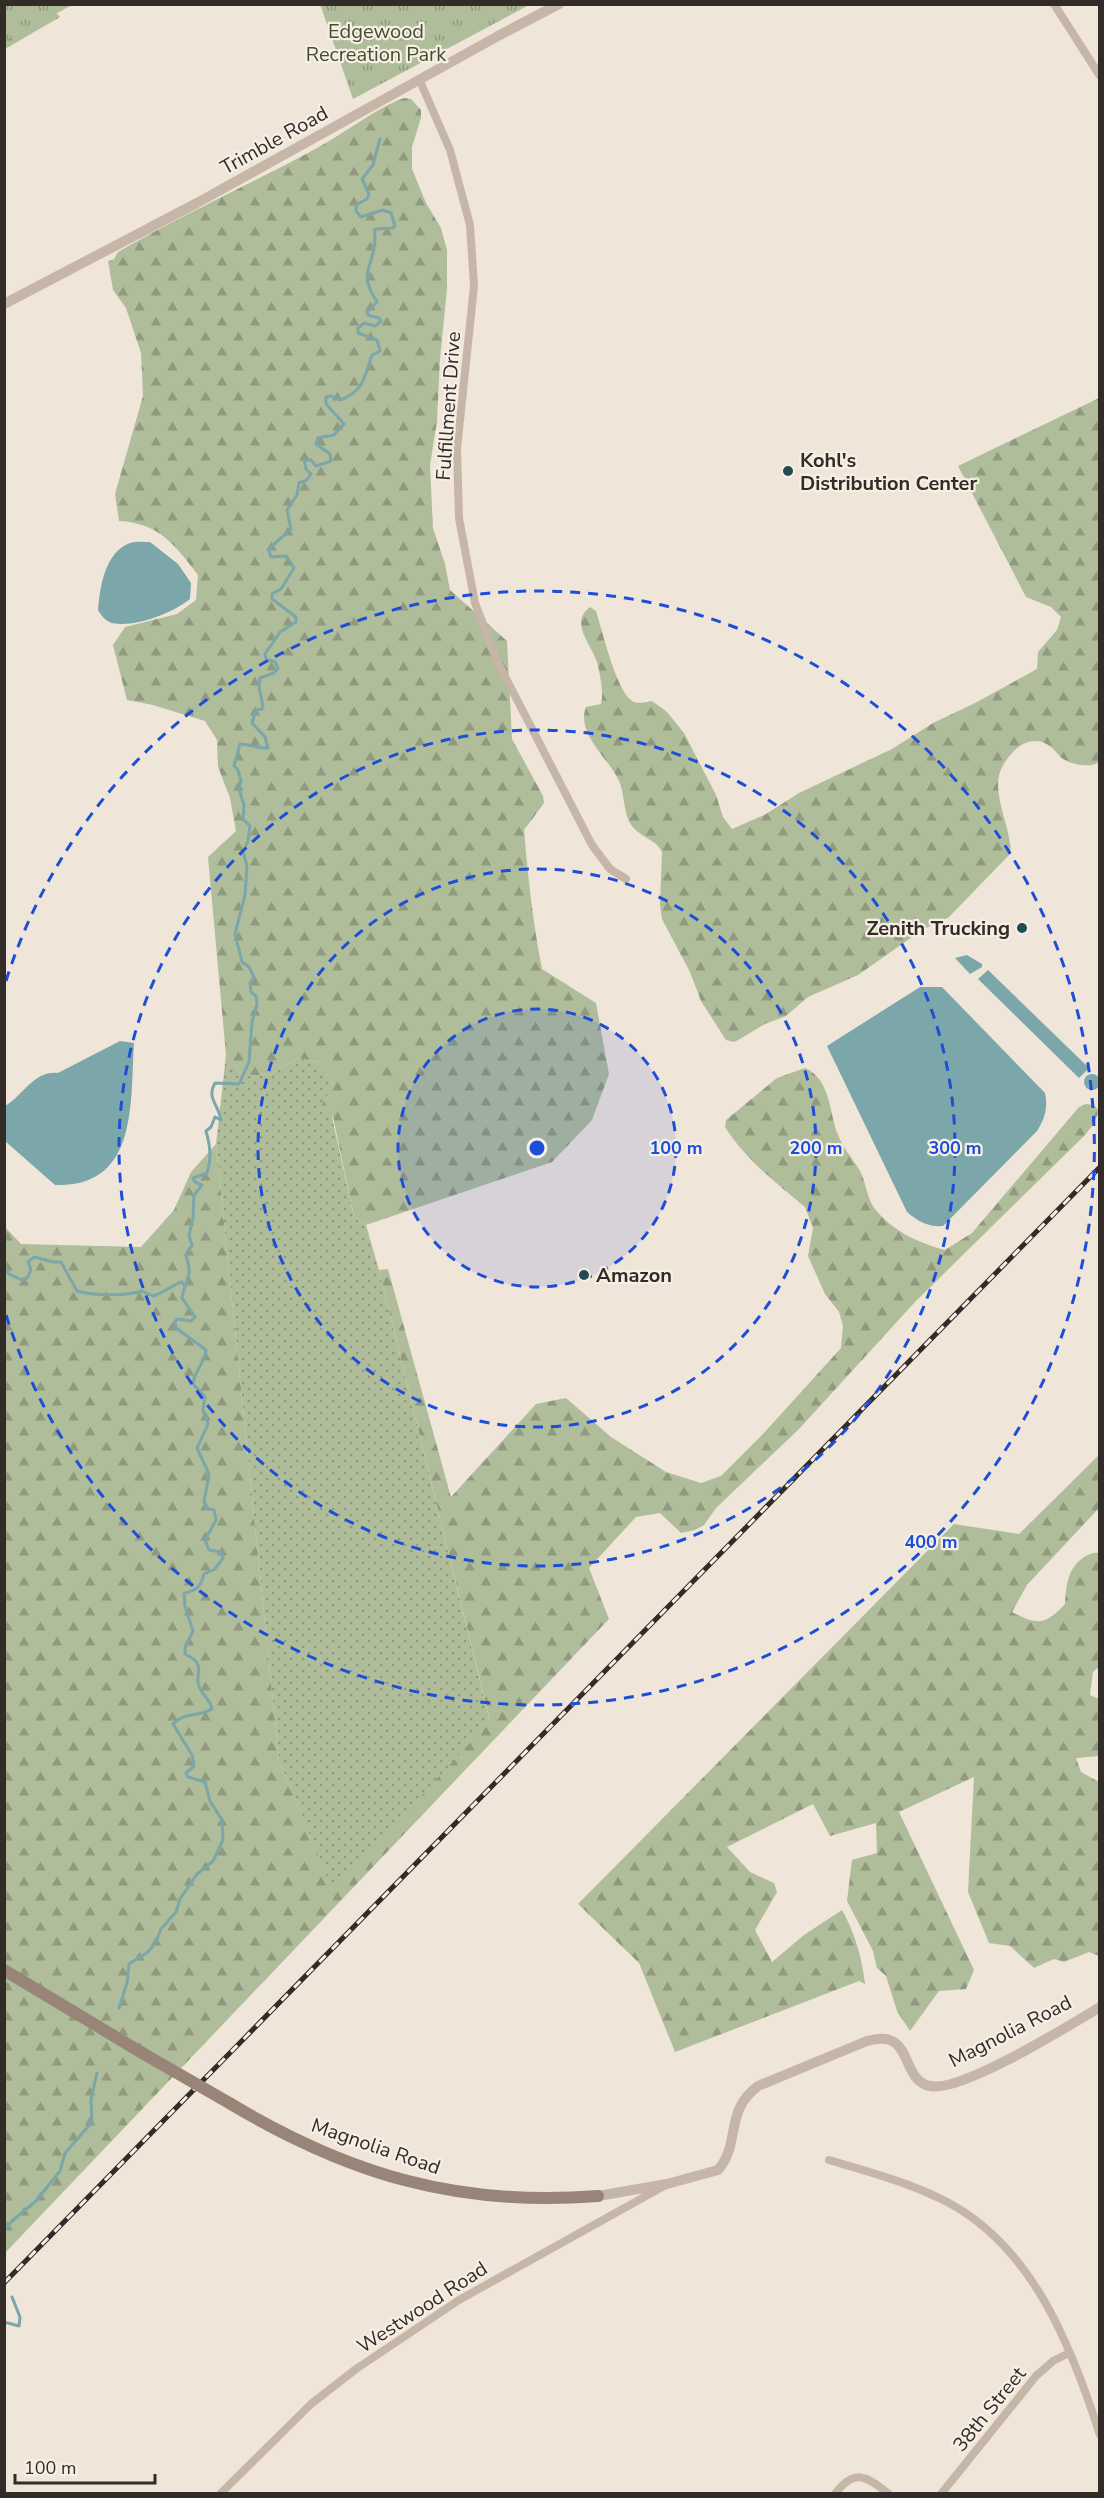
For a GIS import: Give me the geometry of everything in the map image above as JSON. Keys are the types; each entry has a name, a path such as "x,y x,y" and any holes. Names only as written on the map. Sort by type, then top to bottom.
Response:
{"main road":[{"name":"Magnolia Road","path":"4,1970 231,2104 297,2140 341,2159 404,2181 439,2189 516,2199 598,2196"}],"street":[{"name":"Trimble Road","path":"4,304 197,203 559,4"},
{"path":"1054,4 1100,76"},
{"name":"Fulfillment Drive","path":"420,81 450,150 470,225 474,286 457,449 459,518 475,603 497,661 592,845 610,869 626,879"},
{"name":"Magnolia Road","path":"598,2196 667,2184 718,2170 727,2155 741,2102 750,2092 758,2086 867,2041 888,2040 898,2044 918,2081 929,2086 940,2087 960,2081 1004,2061 1100,2007"},
{"path":"829,2160 910,2185 951,2204 969,2216 1009,2252 1028,2275 1055,2320 1100,2435"},
{"name":"Westwood Road","path":"220,2493 312,2404 356,2369 469,2294 516,2266 620,2212 667,2184"},
{"name":"38th Street","path":"941,2493 1036,2376 1053,2361 1069,2353"},
{"path":"835,2493 841,2486 856,2477 870,2478 890,2493"}],"green space":[{"path":"5,4 72,4 72,5 5,41"},
{"name":"Edgewood Recreation Park","path":"320,4 529,4 529,5 353,99"},
{"path":"51,7 60,17 5,49 5,32"},
{"path":"404,98 411,99 421,110 421,118 412,147 412,169 426,203 441,228 447,250 447,289 437,421 430,465 433,528 445,564 450,590 507,641 512,739 543,796 544,803 524,830 531,900 542,969 596,1003 609,1074 592,1120 552,1162 366,1225 354,1217 333,1117 319,1110 333,1084 318,1062 298,1058 272,1074 245,1076 226,1055 208,857 236,831 230,798 218,767 217,740 205,721 153,705 127,700 113,645 125,627 177,614 196,600 198,575 182,554 156,531 145,526 119,521 115,494 143,396 141,353 126,308 113,290 108,261 114,259 118,252 142,238 317,148 393,102"},
{"path":"1099,398 1099,762 1087,765 1073,763 1063,759 1051,747 1041,742 1030,741 1020,745 1004,764 998,781 1000,803 1011,853 949,917 922,930 858,975 808,997 786,1016 765,1024 734,1042 726,1040 701,1001 690,972 662,919 660,905 662,852 656,844 632,826 627,816 619,781 589,737 584,717 586,707 601,704 602,694 597,662 581,627 584,613 590,607 596,611 616,675 628,697 636,703 652,701 667,712 684,733 716,795 723,817 732,829 766,814 799,793 892,749 933,723 1037,669 1038,652 1057,630 1061,617 1051,607 1026,597 958,466"},
{"path":"226,1055 245,1076 272,1074 298,1058 318,1062 333,1084 332,1117 354,1217 366,1225 379,1270 490,1722 333,1893 279,1760 216,1144"},
{"path":"805,1068 814,1073 824,1088 838,1135 860,1171 875,1209 898,1230 925,1244 945,1250 972,1233 1079,1107 1086,1104 1094,1105 1099,1111 1093,1125 1084,1136 915,1302 799,1429 716,1508 704,1525 681,1533 660,1513 636,1517 589,1568 609,1619 5,2253 5,1227 21,1244 141,1247 174,1210 191,1172 216,1144 279,1760 333,1892 490,1721 379,1270 388,1269 451,1497 536,1404 566,1398 611,1437 666,1472 701,1483 721,1476 763,1434 841,1348 843,1326 839,1312 825,1294 808,1256 813,1228 805,1207 751,1160 725,1127 726,1120 777,1078"},
{"path":"1099,1455 1099,1508 1027,1585 1012,1612 1035,1621 1052,1616 1065,1604 1067,1583 1075,1565 1086,1556 1099,1553 1099,1667 1093,1672 1090,1695 1099,1699 1099,1756 1076,1758 1081,1772 1099,1782 1099,1956 1089,1952 1064,1962 1054,1959 1034,1968 1010,1946 989,1943 968,1892 974,1777 899,1812 974,1970 966,1989 939,1991 910,2031 897,2011 886,1976 877,1968 873,1951 847,1901 852,1860 877,1853 876,1823 830,1836 813,1804 727,1847 750,1872 774,1883 777,1892 755,1930 772,1962 804,1935 842,1910 857,1946 865,1984 859,1981 675,2052 639,1963 578,1904 954,1524 1019,1534"}],"water":[{"path":"150,542 178,564 191,583 190,599 153,618 131,623 112,623 98,610 102,581 109,562 115,554 130,543"},
{"path":"967,955 982,964 982,967 970,974 955,958"},
{"path":"988,970 1089,1068 1079,1078 978,979"},
{"path":"920,987 942,987 1045,1093 1046,1098 1045,1113 1037,1131 943,1226 924,1223 907,1212 827,1046"},
{"path":"120,1041 134,1043 129,1114 124,1137 116,1157 102,1172 82,1182 55,1185 5,1141 5,1106 42,1075 58,1073"},
{"path":"1092,1074 1098,1076 1100,1082 1098,1088 1092,1090 1086,1088 1084,1082 1086,1076"}],"waterway":[{"path":"119,2008 127,1983 129,1964 148,1952 156,1942 161,1929 176,1912 180,1899 197,1874 213,1861 223,1840 222,1820 210,1801 205,1782 188,1777 186,1773 194,1766 192,1755 173,1724 187,1716 212,1709 199,1687 198,1665 185,1654 185,1648 193,1631 185,1606 184,1593 198,1587 204,1574 215,1569 223,1558 221,1552 209,1550 205,1540 216,1520 214,1510 206,1508 204,1502 209,1474 197,1448 208,1424 203,1410 205,1397 193,1384 206,1350 176,1328 175,1321 178,1319 191,1321 195,1317 182,1298 189,1272 186,1255 192,1246 189,1235 193,1218 194,1195 202,1185 195,1182 193,1178 207,1173 210,1152 206,1131 211,1127 215,1117 221,1120 212,1097 213,1088 215,1083 239,1084 249,1062 252,1022 257,1004 256,996 251,992 250,983 254,977 249,967 242,962 235,934 245,895 247,866 243,852 248,841 250,826 243,819 244,805 239,789 241,781 238,770 234,766 240,744 268,748 265,737 252,723 256,710 262,709 263,706 259,687 260,678 274,673 278,668 275,662 266,659 265,654 280,632 296,622 296,617 272,599 272,594 281,589 294,568 286,556 271,557 269,551 291,529 287,510 297,495 299,483 307,480 311,474 306,469 304,460 311,460 316,466 331,461 330,454 316,444 318,438 334,435 344,424 326,404 326,397 331,396 340,400 354,392 362,382 372,355 380,351 377,340 358,333 358,328 364,323 375,326 381,321 379,318 368,315 367,312 377,302 369,286 367,275 375,246 375,229 395,226 391,213 383,210 361,217 356,211 356,205 367,199 369,194 362,179 373,165 380,139"},
{"path":"4,1266 9,1274 22,1280 27,1278 31,1270 28,1262 34,1257 61,1262 77,1291 101,1295 142,1291 153,1296 178,1283 182,1282 184,1285"},
{"path":"4,2231 12,2221 36,2201 60,2171 65,2153 92,2122 91,2100 97,2073"},
{"path":"4,2322 19,2326 20,2317 12,2297"}],"railway":[{"path":"4,2283 1100,1167"}],"place":[{"name":"Kohl's Distribution Center","path":"788,471"},
{"name":"Zenith Trucking","path":"1022,928"},
{"name":"Amazon","path":"584,1275"}]}
